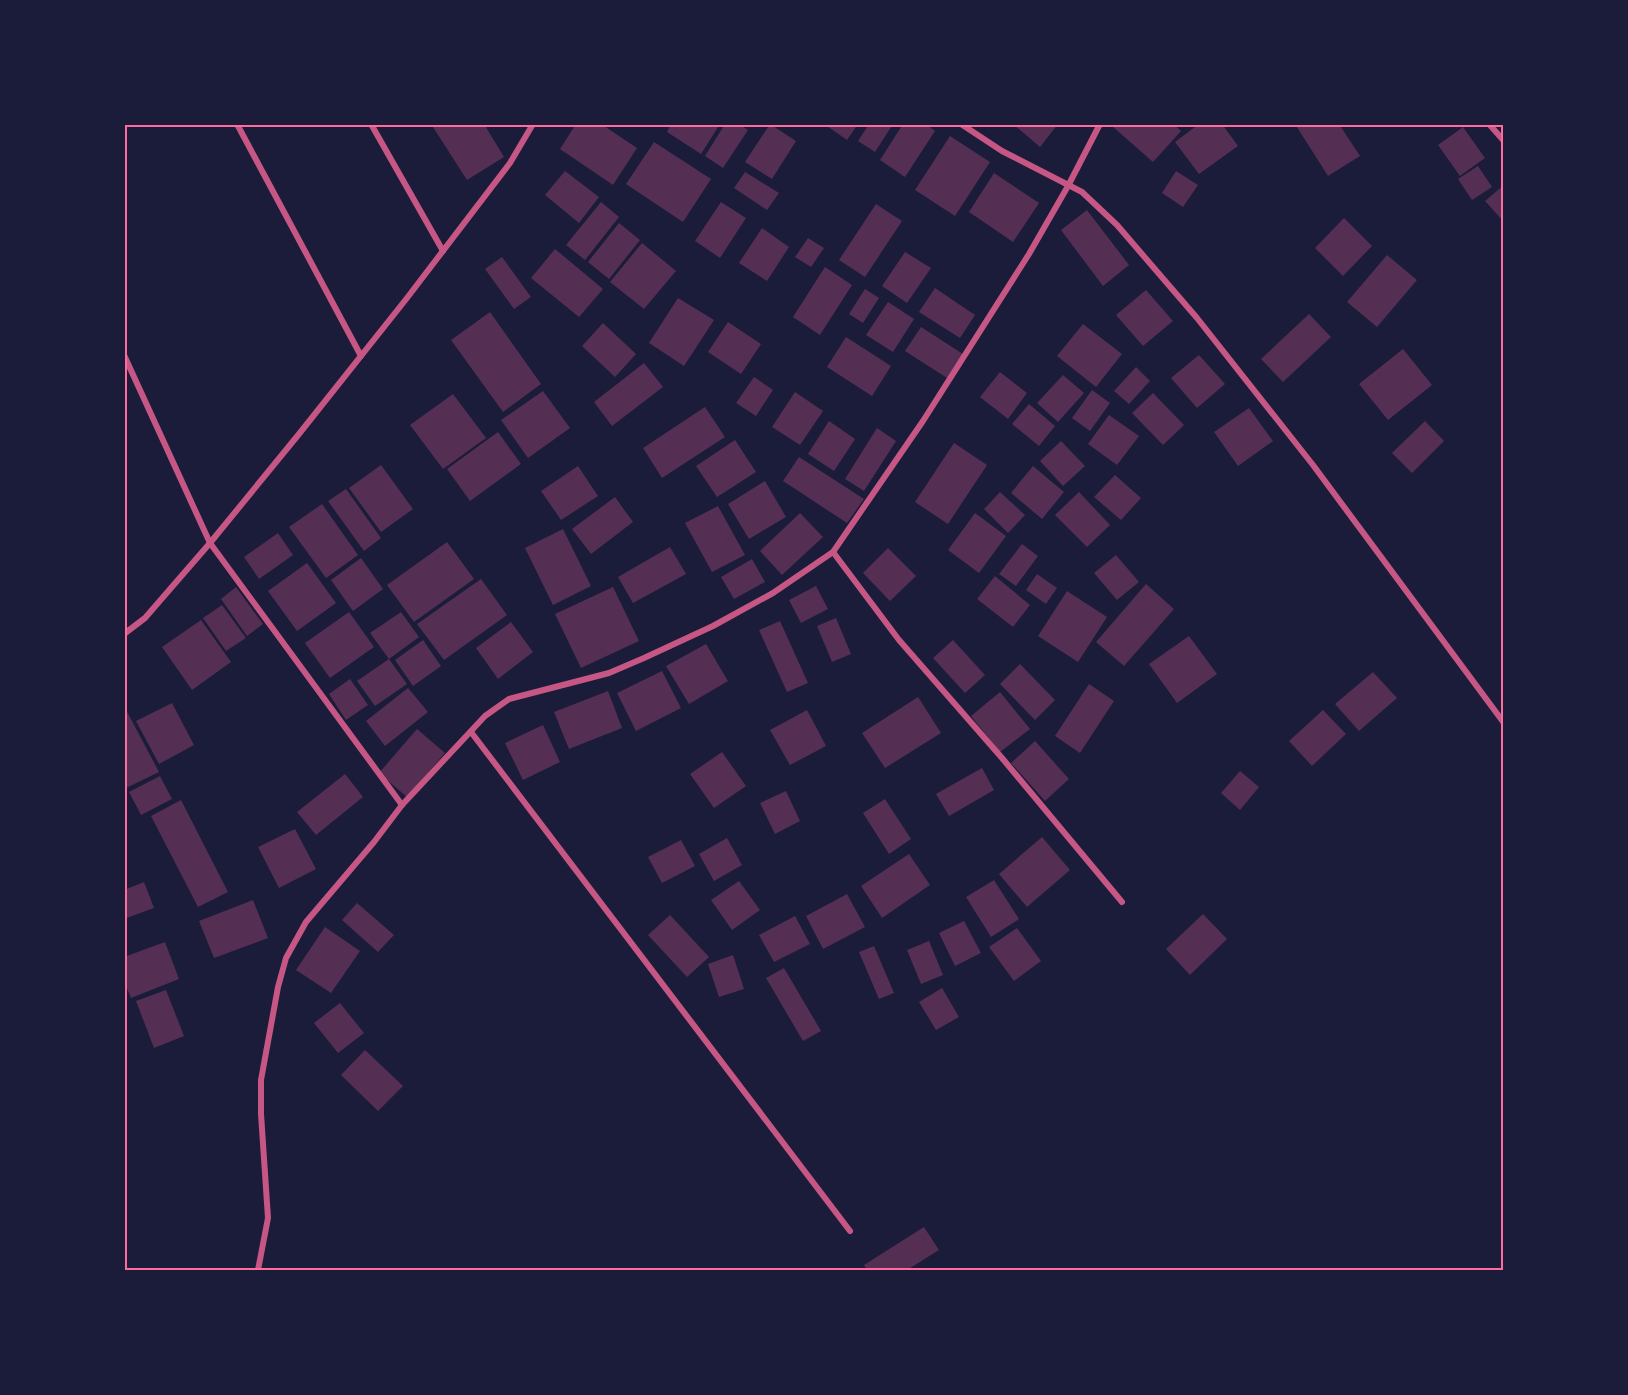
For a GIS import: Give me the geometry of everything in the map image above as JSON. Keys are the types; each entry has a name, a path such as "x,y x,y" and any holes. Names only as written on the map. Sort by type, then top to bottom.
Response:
{"street":[{"path":"237,124 361,356"},
{"path":"371,124 442,251"},
{"path":"124,634 145,618 210,543 361,356 510,163 533,124"},
{"path":"961,124 1002,151 1082,192 1118,225 1197,318 1313,465 1503,723"},
{"path":"258,1270 268,1218 261,1080 278,987 286,958 306,922 402,806 485,716 509,699 609,673 713,626 773,593 833,552 953,375 1068,186 1100,124"},
{"path":"1489,124 1503,141"},
{"path":"124,355 210,543 402,806"},
{"path":"833,552 899,639 1122,902"},
{"path":"471,732 850,1231"}],"building":[{"path":"431,124 484,124 504,157 467,180"},
{"path":"576,124 601,124 637,148 613,185 560,149"},
{"path":"671,124 720,124 701,154 667,132"},
{"path":"725,124 739,124 748,130 723,168 705,156"},
{"path":"770,124 796,141 772,179 745,162"},
{"path":"824,124 858,124 847,140"},
{"path":"869,124 893,124 875,152 858,141"},
{"path":"903,124 926,124 935,131 905,177 880,160"},
{"path":"1013,124 1058,124 1040,147"},
{"path":"1114,124 1173,124 1181,131 1153,162 1112,126"},
{"path":"1199,124 1222,124 1238,146 1199,174 1175,142"},
{"path":"1295,124 1339,124 1360,156 1328,176"},
{"path":"1463,127 1485,158 1460,176 1438,145"},
{"path":"950,136 990,162 955,216 915,190"},
{"path":"654,142 711,179 683,222 626,184"},
{"path":"1478,166 1492,187 1472,200 1458,179"},
{"path":"565,171 599,197 579,223 545,195"},
{"path":"1176,171 1198,185 1183,207 1162,193"},
{"path":"745,172 779,193 767,210 734,188"},
{"path":"994,173 1039,203 1013,242 969,212"},
{"path":"1504,185 1504,222 1485,201"},
{"path":"601,202 619,217 585,260 566,245"},
{"path":"721,202 746,218 720,258 695,241"},
{"path":"876,204 902,221 865,277 839,260"},
{"path":"1087,210 1129,265 1103,286 1061,230"},
{"path":"1344,218 1372,246 1343,276 1315,248"},
{"path":"619,223 640,240 609,279 588,262"},
{"path":"762,228 789,247 767,281 739,263"},
{"path":"808,238 824,248 811,267 795,257"},
{"path":"642,243 676,271 644,309 610,282"},
{"path":"555,249 603,289 579,317 531,278"},
{"path":"905,252 931,268 907,303 882,286"},
{"path":"1387,255 1417,280 1377,327 1347,302"},
{"path":"502,257 531,297 514,309 485,269"},
{"path":"825,267 852,285 820,335 793,317"},
{"path":"935,288 975,315 960,338 919,312"},
{"path":"865,289 879,298 863,323 849,314"},
{"path":"1146,290 1173,321 1143,346 1116,315"},
{"path":"678,298 714,320 684,366 649,343"},
{"path":"888,302 914,319 893,352 866,335"},
{"path":"490,312 541,384 503,412 451,340"},
{"path":"1309,314 1331,337 1283,382 1261,359"},
{"path":"728,322 761,344 741,374 708,352"},
{"path":"603,323 636,354 615,377 582,346"},
{"path":"1083,324 1122,354 1096,387 1057,356"},
{"path":"921,327 963,354 947,378 905,351"},
{"path":"846,337 891,366 872,396 827,367"},
{"path":"1403,349 1432,385 1388,420 1359,384"},
{"path":"1199,355 1225,384 1197,408 1171,378"},
{"path":"644,363 663,387 612,426 594,402"},
{"path":"1136,367 1150,381 1129,404 1114,391"},
{"path":"1000,372 1027,393 1008,419 980,397"},
{"path":"1063,375 1084,393 1058,422 1037,403"},
{"path":"754,377 773,390 756,416 736,403"},
{"path":"1092,390 1110,403 1090,431 1072,418"},
{"path":"543,391 570,428 528,458 501,420"},
{"path":"795,392 823,411 800,445 772,427"},
{"path":"1153,393 1184,425 1163,445 1132,413"},
{"path":"453,394 486,438 443,469 410,425"},
{"path":"1029,404 1055,426 1039,446 1012,424"},
{"path":"705,407 725,437 662,478 643,448"},
{"path":"1249,408 1273,441 1238,466 1214,432"},
{"path":"1109,415 1139,436 1117,465 1088,444"},
{"path":"829,421 855,439 834,471 808,454"},
{"path":"1425,421 1444,441 1412,473 1392,453"},
{"path":"877,428 896,441 864,491 845,479"},
{"path":"498,432 521,464 470,501 447,469"},
{"path":"735,440 756,472 717,497 696,466"},
{"path":"1061,441 1085,466 1063,486 1040,461"},
{"path":"954,443 987,465 948,524 915,502"},
{"path":"799,457 864,499 847,523 783,481"},
{"path":"381,465 413,509 381,532 349,488"},
{"path":"578,466 598,496 561,520 541,491"},
{"path":"1033,466 1064,492 1042,519 1011,493"},
{"path":"1115,475 1141,498 1121,520 1094,497"},
{"path":"765,481 786,517 749,539 728,504"},
{"path":"346,489 381,538 364,551 328,501"},
{"path":"1000,492 1025,515 1008,533 984,509"},
{"path":"1079,492 1110,525 1087,547 1055,515"},
{"path":"615,497 633,522 591,554 572,529"},
{"path":"322,504 358,555 326,578 289,527"},
{"path":"718,506 745,555 712,572 685,523"},
{"path":"800,513 823,537 782,575 760,551"},
{"path":"975,513 1006,536 979,573 948,550"},
{"path":"563,529 591,586 553,605 525,548"},
{"path":"278,533 293,555 259,579 244,557"},
{"path":"447,542 474,579 414,622 387,585"},
{"path":"1022,544 1038,556 1016,586 999,574"},
{"path":"670,547 686,574 633,603 618,577"},
{"path":"888,548 916,576 890,601 863,573"},
{"path":"1116,555 1139,582 1117,600 1094,573"},
{"path":"361,558 383,589 353,611 331,580"},
{"path":"752,559 765,582 734,599 721,577"},
{"path":"307,563 336,603 297,631 268,591"},
{"path":"1037,574 1057,588 1046,604 1026,590"},
{"path":"995,576 1030,605 1013,627 977,599"},
{"path":"481,579 507,615 444,660 417,624"},
{"path":"1146,584 1174,609 1124,666 1096,642"},
{"path":"816,586 828,609 801,623 789,600"},
{"path":"236,587 263,624 247,636 221,599"},
{"path":"613,587 639,641 581,668 555,614"},
{"path":"1067,591 1107,617 1078,662 1038,636"},
{"path":"222,605 246,638 226,651 203,618"},
{"path":"349,612 374,647 330,678 305,643"},
{"path":"401,612 419,637 389,659 370,633"},
{"path":"836,618 851,654 832,662 817,626"},
{"path":"201,620 231,662 192,690 162,647"},
{"path":"780,621 808,683 787,692 759,630"},
{"path":"511,622 533,652 498,679 476,648"},
{"path":"1189,636 1217,674 1177,703 1149,664"},
{"path":"423,640 441,666 413,686 395,660"},
{"path":"953,640 985,675 965,693 933,658"},
{"path":"706,644 728,681 689,704 666,666"},
{"path":"389,659 407,684 375,706 357,681"},
{"path":"1020,664 1055,700 1035,720 1000,684"},
{"path":"662,671 681,708 636,731 617,693"},
{"path":"1373,672 1397,698 1359,731 1335,704"},
{"path":"350,679 368,705 346,720 329,694"},
{"path":"1089,684 1114,701 1080,753 1055,736"},
{"path":"408,688 428,712 385,746 366,721"},
{"path":"608,691 622,728 569,749 554,712"},
{"path":"1000,692 1030,729 1000,752 971,716"},
{"path":"918,697 941,733 885,768 862,733"},
{"path":"172,703 194,745 159,764 136,721"},
{"path":"124,706 159,772 124,789"},
{"path":"807,710 826,746 790,765 770,730"},
{"path":"1323,710 1346,734 1312,766 1289,741"},
{"path":"543,725 560,762 523,780 505,743"},
{"path":"417,729 445,753 407,797 379,773"},
{"path":"1035,741 1069,779 1045,801 1011,763"},
{"path":"722,752 746,786 714,808 690,774"},
{"path":"982,768 994,790 949,816 936,794"},
{"path":"1240,771 1259,787 1240,810 1221,793"},
{"path":"345,774 363,797 316,835 297,812"},
{"path":"160,776 172,799 141,815 129,792"},
{"path":"786,791 800,821 775,834 760,803"},
{"path":"885,799 911,839 889,854 863,813"},
{"path":"181,800 228,892 198,907 151,816"},
{"path":"295,829 316,869 279,888 258,847"},
{"path":"1042,837 1070,870 1027,907 999,874"},
{"path":"727,838 742,865 714,881 699,854"},
{"path":"681,840 695,866 662,883 648,857"},
{"path":"909,854 930,885 882,918 861,886"},
{"path":"994,880 1019,919 991,937 966,897"},
{"path":"739,881 760,910 732,930 711,900"},
{"path":"144,882 154,908 124,919 124,890"},
{"path":"847,894 865,927 823,949 806,916"},
{"path":"253,900 268,938 214,958 199,921"},
{"path":"357,903 394,935 378,952 342,920"},
{"path":"1203,914 1227,939 1190,975 1166,949"},
{"path":"670,915 709,957 687,977 648,935"},
{"path":"795,916 810,944 774,962 759,935"},
{"path":"964,921 981,953 955,966 939,933"},
{"path":"325,927 360,951 331,993 296,970"},
{"path":"1017,928 1041,961 1014,981 989,947"},
{"path":"929,941 943,975 921,984 907,950"},
{"path":"165,942 179,979 131,998 124,981 124,957"},
{"path":"874,946 894,993 879,999 859,952"},
{"path":"733,955 744,989 719,997 708,964"},
{"path":"784,968 821,1031 803,1041 766,978"},
{"path":"942,988 959,1017 936,1030 919,1002"},
{"path":"166,990 184,1036 154,1048 136,1001"},
{"path":"340,1003 364,1033 338,1053 314,1023"},
{"path":"365,1050 403,1086 378,1111 341,1075"},
{"path":"924,1227 939,1250 907,1270 867,1270 864,1265"}]}
